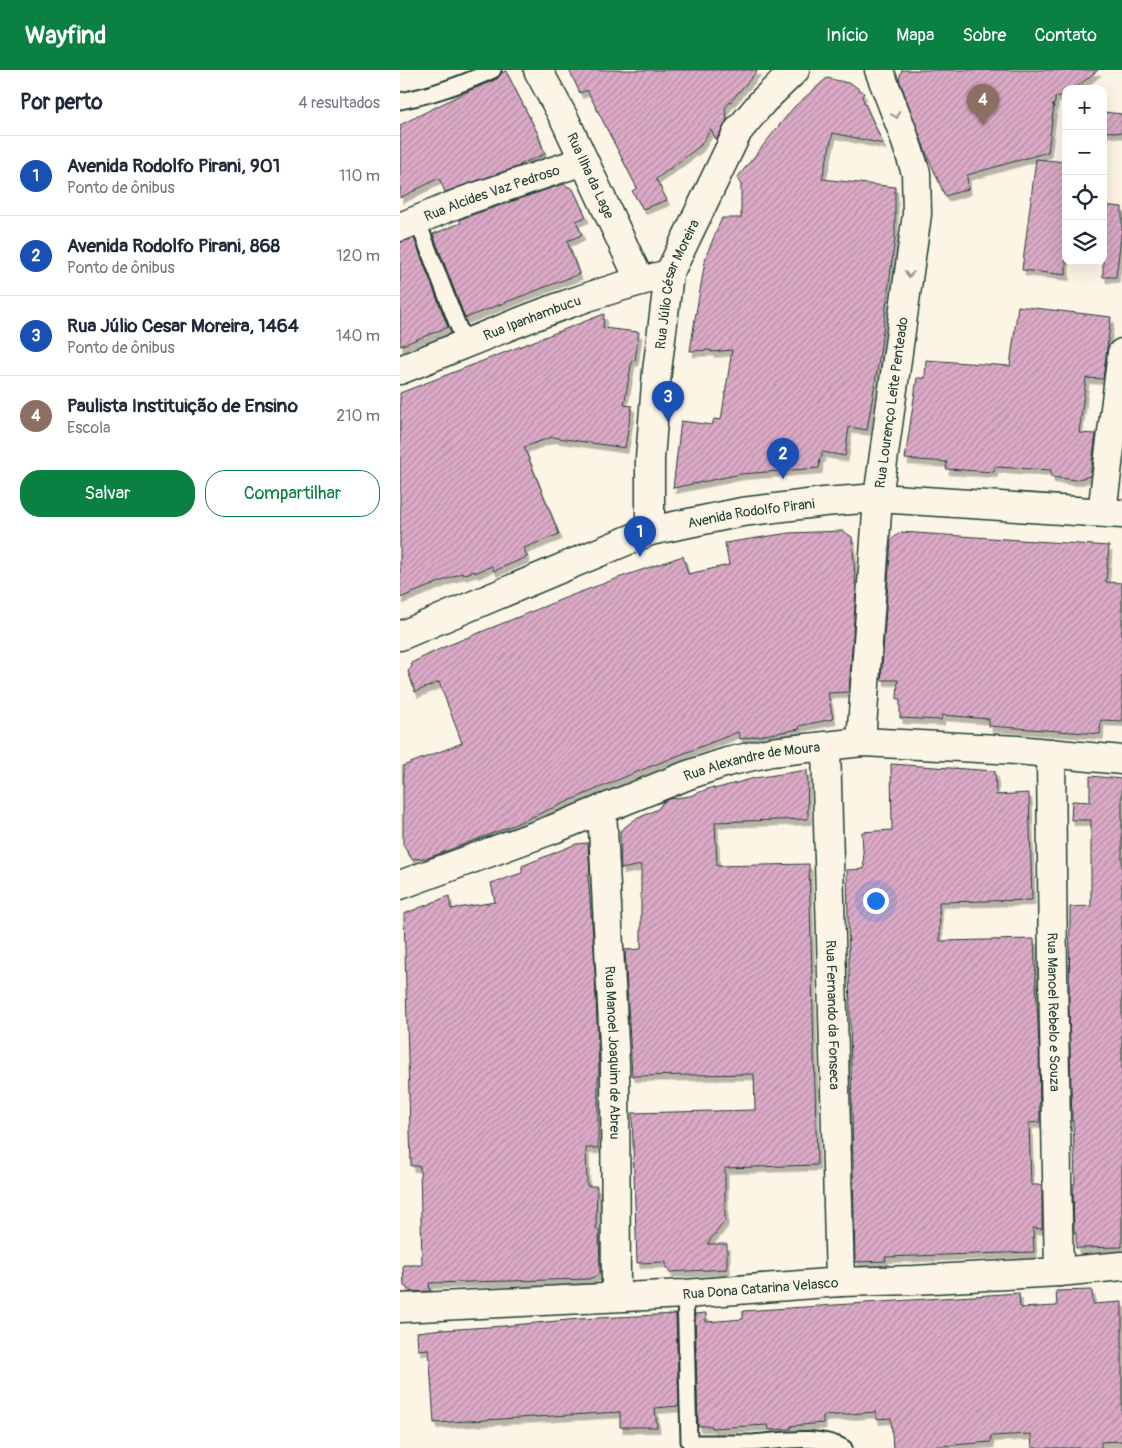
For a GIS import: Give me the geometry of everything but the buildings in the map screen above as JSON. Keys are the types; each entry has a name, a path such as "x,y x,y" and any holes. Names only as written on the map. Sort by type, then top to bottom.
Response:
{"street":[{"name":"Rua Ilha da Lage","path":"538,70 564,120 640,281"},
{"name":"Rua Júlio César Moreira","path":"650,531 650,459 657,371 669,274 738,131 763,101 795,70"},
{"name":"Rua Lourenço Leite Penteado","path":"862,742 878,498 917,214 916,173 879,70"},
{"name":"Rua Alcides Vaz Pedroso","path":"408,223 583,161"},
{"name":"Rua Ipanhambucu","path":"400,370 575,300 669,274"},
{"path":"1112,513 1122,353"},
{"name":"Avenida Rodolfo Pirani","path":"400,636 650,531 742,512 824,502 878,498 1112,513"},
{"name":"Rua Alexandre de Moura","path":"400,886 551,830 688,775 727,762 771,752 862,742 1051,753 1122,760"},
{"name":"Rua Fernando da Fonseca","path":"826,746 840,1282"},
{"name":"Rua Manoel Rebelo e Souza","path":"1051,753 1053,985 1059,1272"},
{"name":"Rua Manoel Joaquim de Abreu","path":"602,809 615,1064 616,1296"},
{"name":"Rua Dona Catarina Velasco","path":"400,1308 685,1294 840,1282 1059,1272 1122,1266"}],"lane":[{"path":"400,101 450,88 493,70"},
{"path":"408,223 465,344"},
{"path":"685,1294 690,1442 693,1444 807,1440 832,1443 844,1448"}],"place":[{"name":"Paulista Instituição de Ensino","path":"983,125"},
{"name":"Rua Júlio Cesar Moreira, 1464","path":"668,422"},
{"name":"Avenida Rodolfo Pirani, 868","path":"783,479"},
{"name":"Avenida Rodolfo Pirani, 901","path":"640,557"}]}
